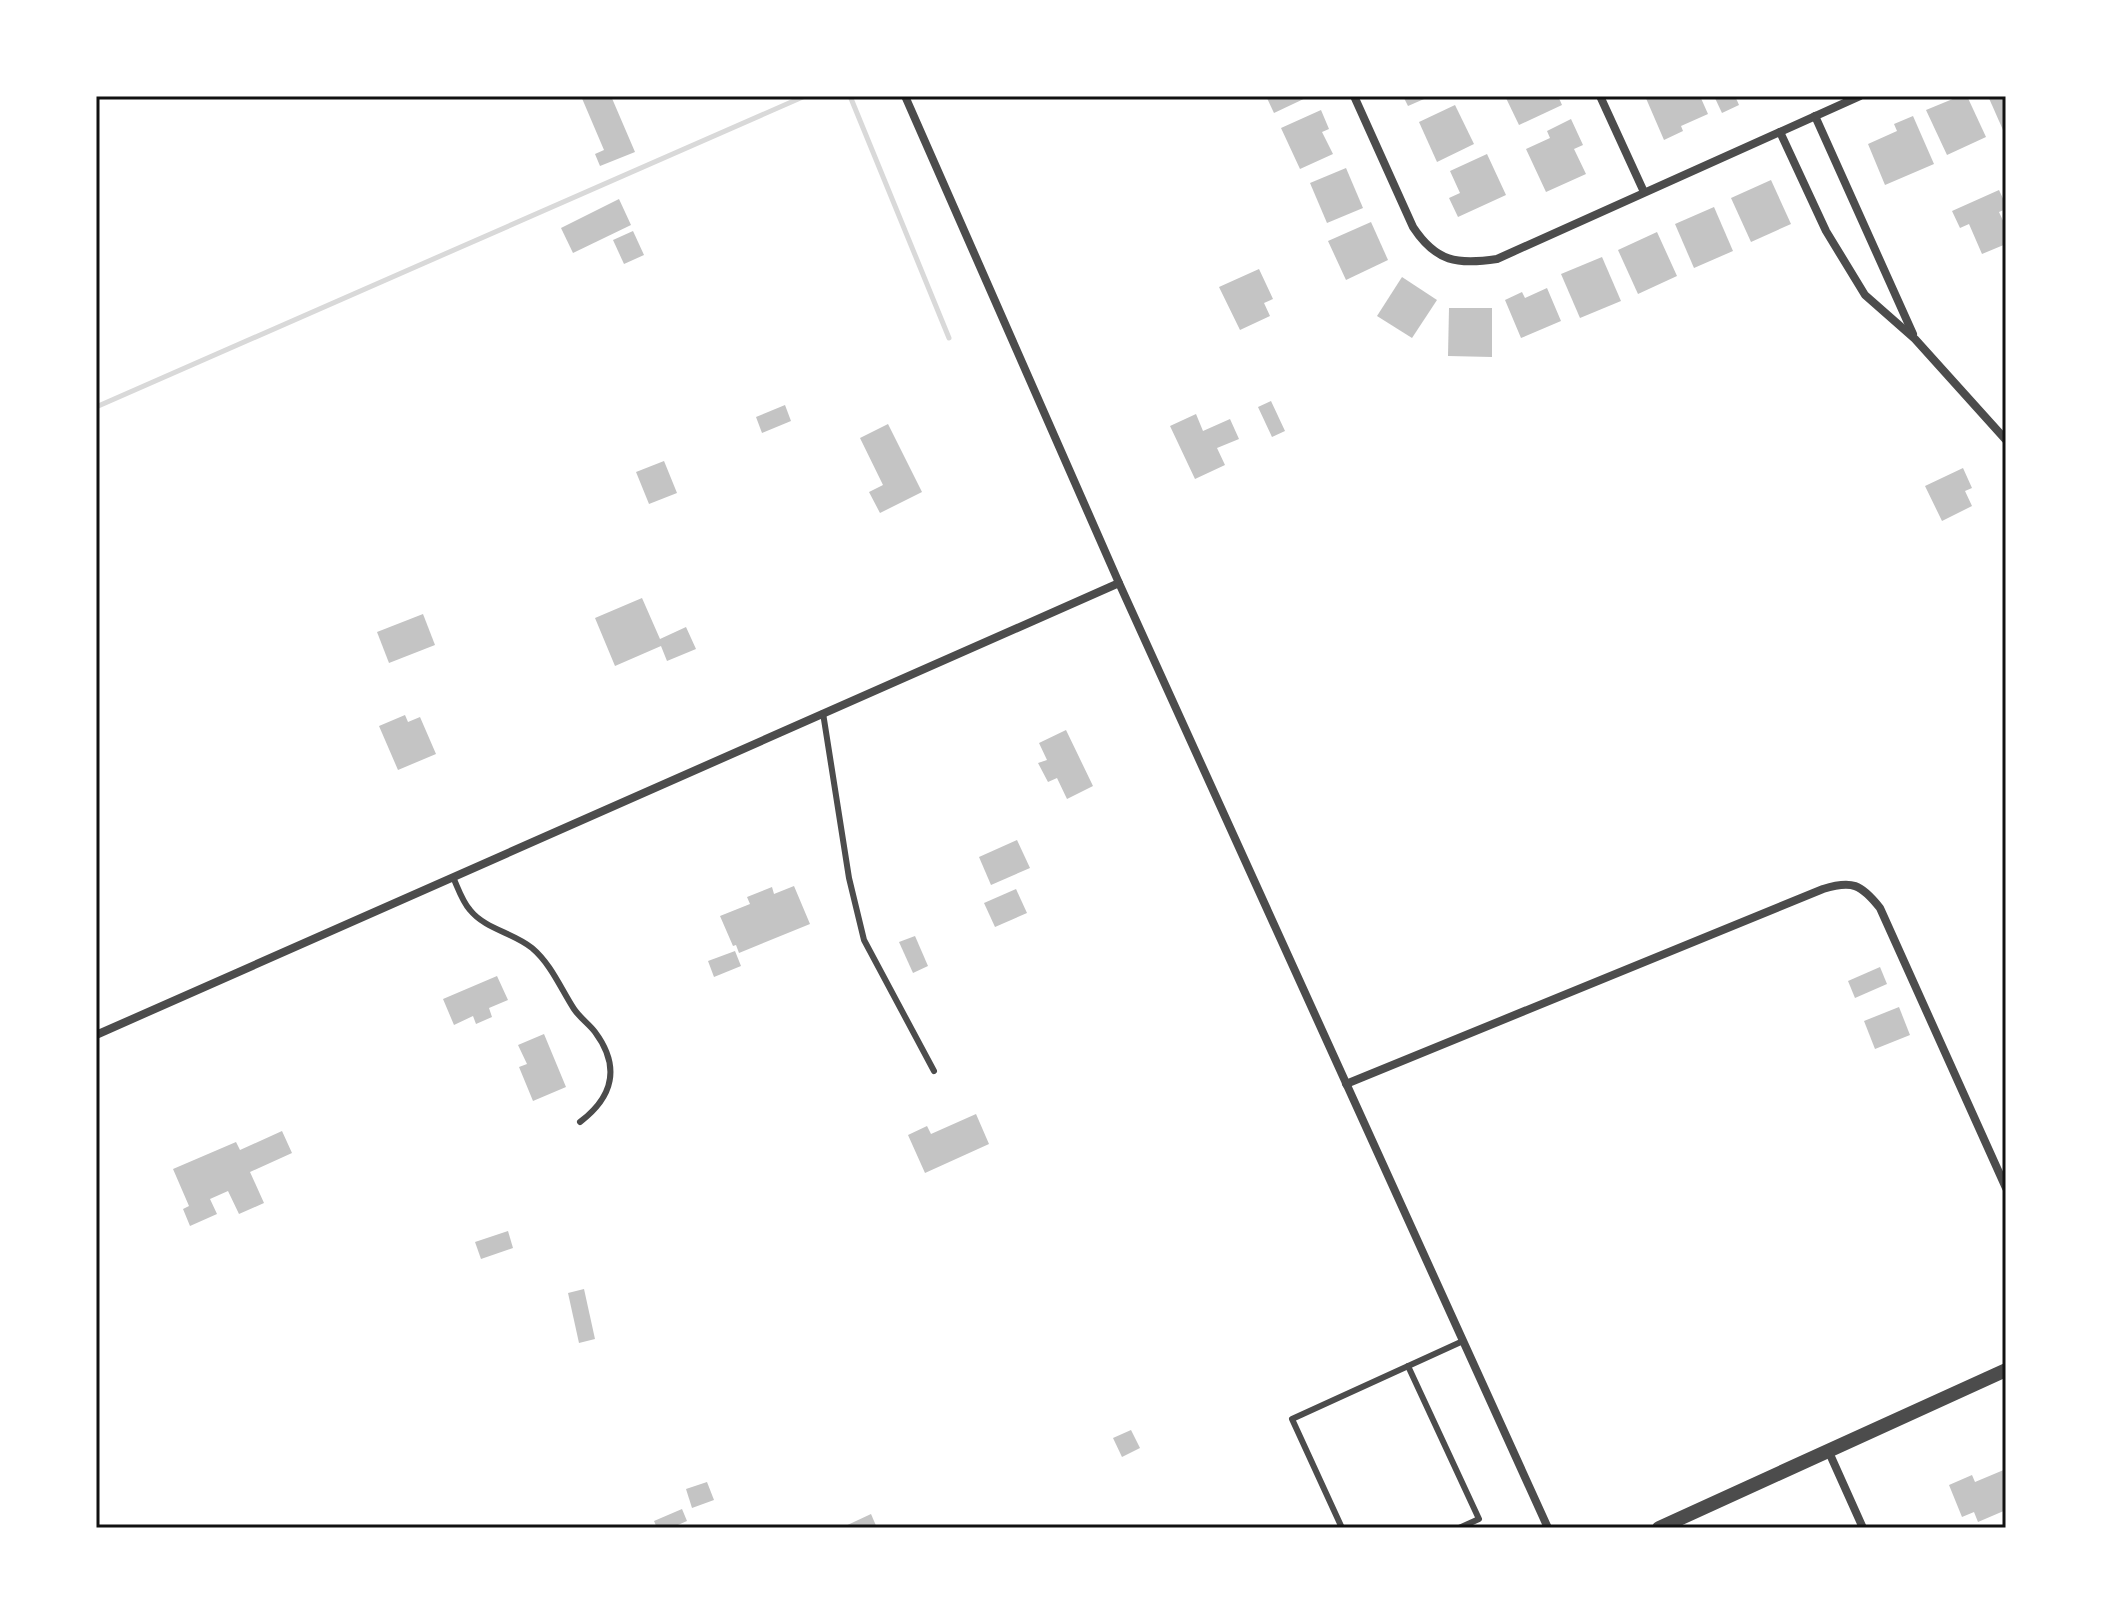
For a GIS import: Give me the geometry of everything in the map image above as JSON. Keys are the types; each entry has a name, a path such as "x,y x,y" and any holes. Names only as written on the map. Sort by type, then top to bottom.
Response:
{"street":[{"path":"905,96 1119,583 1548,1528"},
{"path":"1354,96 1413,227 1424,243 1440,256 1471,263 1497,259 1860,96"},
{"path":"1600,96 1644,192"},
{"path":"1815,116 1915,339"},
{"path":"1780,132 1826,231 1865,295 1915,339 2006,440"},
{"path":"96,1035 1119,583"},
{"path":"1346,1084 1823,889 1841,883 1854,884 1868,893 1880,908 2006,1188"},
{"path":"1659,1528 2006,1370"},
{"path":"1827,1449 1863,1528"}],"lane":[{"path":"823,713 849,878 864,940 934,1071"},
{"path":"453,877 464,901 478,918 519,939 541,956 577,1013 603,1045 610,1060 608,1090 593,1112 580,1122"},
{"path":"1342,1528 1292,1419 1463,1341"},
{"path":"1408,1366 1479,1519 1459,1528"}],"building":[{"path":"581,96 611,96 635,152 600,166 595,154 604,150"},
{"path":"1266,96 1310,96 1274,113"},
{"path":"1403,96 1431,96 1408,106"},
{"path":"1505,96 1558,96 1562,105 1519,125"},
{"path":"1645,96 1700,96 1708,114 1681,126 1683,131 1664,140"},
{"path":"1714,96 1735,96 1739,105 1722,113"},
{"path":"1967,96 1986,137 1947,155 1926,110"},
{"path":"1988,96 2006,96 2006,128 2003,130"},
{"path":"1455,105 1474,144 1437,162 1419,122"},
{"path":"1321,110 1329,129 1322,132 1333,154 1300,169 1281,128"},
{"path":"1913,116 1934,164 1885,185 1868,144 1897,131 1894,124"},
{"path":"1571,119 1583,145 1574,149 1586,174 1546,192 1526,149 1550,138 1547,131"},
{"path":"1487,154 1506,195 1458,217 1449,198 1460,193 1450,171"},
{"path":"1346,168 1363,208 1327,223 1310,183"},
{"path":"1771,180 1791,224 1751,242 1731,198"},
{"path":"1999,190 2006,205 2006,209 1999,212 2006,227 2006,244 1982,254 1969,224 1960,228 1952,211"},
{"path":"619,199 631,225 573,253 561,228"},
{"path":"1714,207 1733,251 1694,268 1675,224"},
{"path":"1371,222 1388,260 1346,280 1328,241"},
{"path":"633,231 644,255 624,264 613,240"},
{"path":"1657,232 1677,276 1638,294 1618,250"},
{"path":"1602,257 1621,301 1580,318 1561,274"},
{"path":"1259,269 1273,299 1264,303 1270,316 1240,330 1219,287"},
{"path":"1402,277 1437,300 1412,338 1377,316"},
{"path":"1547,288 1561,321 1521,338 1505,300 1522,292 1525,298"},
{"path":"1449,308 1492,308 1492,357 1448,356"},
{"path":"1271,401 1285,431 1272,437 1258,407"},
{"path":"785,405 791,421 762,433 756,417"},
{"path":"1196,414 1203,431 1230,419 1239,439 1217,448 1225,465 1195,479 1170,426"},
{"path":"888,424 922,492 880,513 869,492 883,485 860,438"},
{"path":"664,461 677,493 649,504 636,472"},
{"path":"1963,468 1972,488 1965,491 1972,506 1942,521 1925,486"},
{"path":"642,598 660,639 686,627 696,649 667,661 661,646 615,666 595,618"},
{"path":"423,614 435,645 389,663 377,632"},
{"path":"405,715 408,722 420,717 436,754 398,770 379,726"},
{"path":"1066,730 1093,786 1067,799 1057,778 1048,782 1038,763 1047,760 1039,743"},
{"path":"1017,840 1030,868 991,885 979,857"},
{"path":"794,886 810,924 739,953 720,916 750,904 747,897 772,887 774,894"},
{"path":"1016,889 1027,913 995,927 984,903"},
{"path":"915,936 928,966 913,973 899,942"},
{"path":"735,951 741,966 714,977 708,961"},
{"path":"1880,967 1887,984 1855,998 1848,981"},
{"path":"497,976 508,1000 489,1008 492,1017 476,1024 473,1016 454,1025 443,999"},
{"path":"1899,1007 1910,1035 1875,1049 1864,1021"},
{"path":"544,1034 566,1087 533,1101 519,1067 527,1064 518,1045"},
{"path":"976,1114 989,1144 925,1173 908,1135 927,1126 931,1134"},
{"path":"282,1131 292,1153 250,1172 264,1203 239,1214 228,1191 210,1199 217,1214 190,1226 183,1209 189,1206 173,1169 236,1142 240,1150"},
{"path":"508,1231 513,1248 481,1259 475,1242"},
{"path":"584,1289 595,1339 579,1343 568,1293"},
{"path":"1131,1430 1140,1448 1122,1457 1113,1438"},
{"path":"2006,1469 2006,1500 2003,1501 2006,1510 1978,1522 1974,1512 1962,1517 1949,1485 1972,1475 1975,1482"},
{"path":"707,1482 714,1500 692,1508 686,1489"},
{"path":"682,1509 687,1521 671,1528 657,1528 654,1521"},
{"path":"871,1514 877,1528 841,1528"}],"waterway":[{"path":"96,407 805,96"},
{"path":"850,96 949,338"}]}
